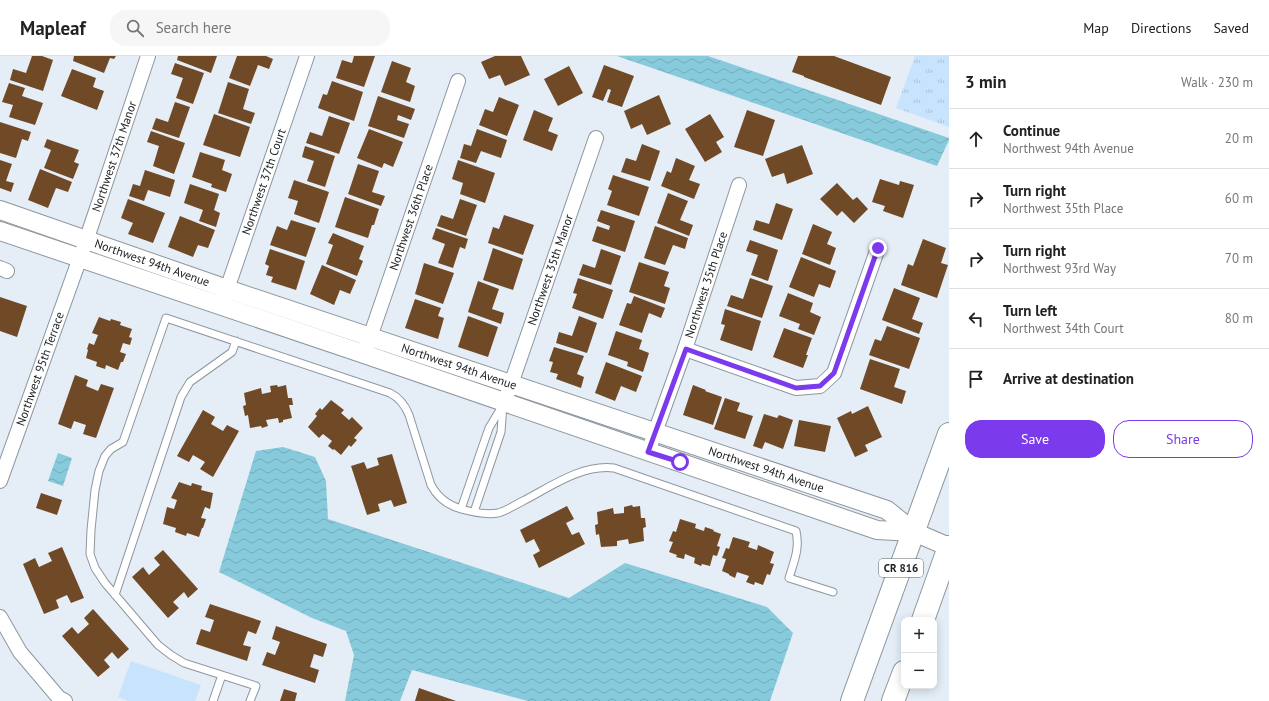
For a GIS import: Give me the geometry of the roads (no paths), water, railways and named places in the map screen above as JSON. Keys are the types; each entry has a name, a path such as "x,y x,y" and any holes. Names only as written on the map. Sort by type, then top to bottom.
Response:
{"main road":[{"name":"CR 816","path":"852,701 949,434"},
{"name":"CR 816","path":"924,617 949,547"},
{"path":"893,701 901,680"}],"street":[{"name":"Northwest 37th Manor","path":"79,258 148,56"},
{"name":"Northwest 37th Court","path":"221,307 308,56"},
{"name":"Northwest 36th Place","path":"364,354 458,81"},
{"name":"Northwest 35th Manor","path":"504,402 596,138"},
{"name":"Northwest 35th Place","path":"648,452 686,349 739,185"},
{"name":"Northwest 94th Avenue","path":"0,210 227,289 887,510 914,532 949,547"},
{"name":"Northwest 94th Avenue","path":"0,231 877,530 914,532"},
{"path":"686,349 796,388 820,386 834,373 878,248"},
{"name":"Northwest 95th Terrace","path":"0,481 79,258"},
{"path":"0,617 20,652 61,700"}],"lane":[{"path":"250,701 256,686 184,663 171,655 158,644 105,583 95,568 90,554 95,490 99,471 105,456 123,442 166,318 390,393 398,397 405,405 409,415 431,486 436,495 452,507 474,512 497,513 510,508 581,472 594,468 614,468 796,532 798,539 798,550 789,578 833,592"},
{"path":"115,595 181,398 190,382 232,352 236,341"},
{"name":"Northwest 35th Manor","path":"461,509 489,428 504,402"},
{"name":"Northwest 35th Manor","path":"474,512 501,432 504,402"},
{"path":"212,701 222,675"}],"water":[{"path":"617,56 708,56 949,138 949,140 937,166"},
{"path":"283,447 315,457 326,481 328,519 569,598 625,563 767,607 793,633 770,701 528,701 412,670 400,701 345,701 354,655 346,631 312,618 219,572 256,451"},
{"path":"58,453 72,458 63,486 48,481"}]}
